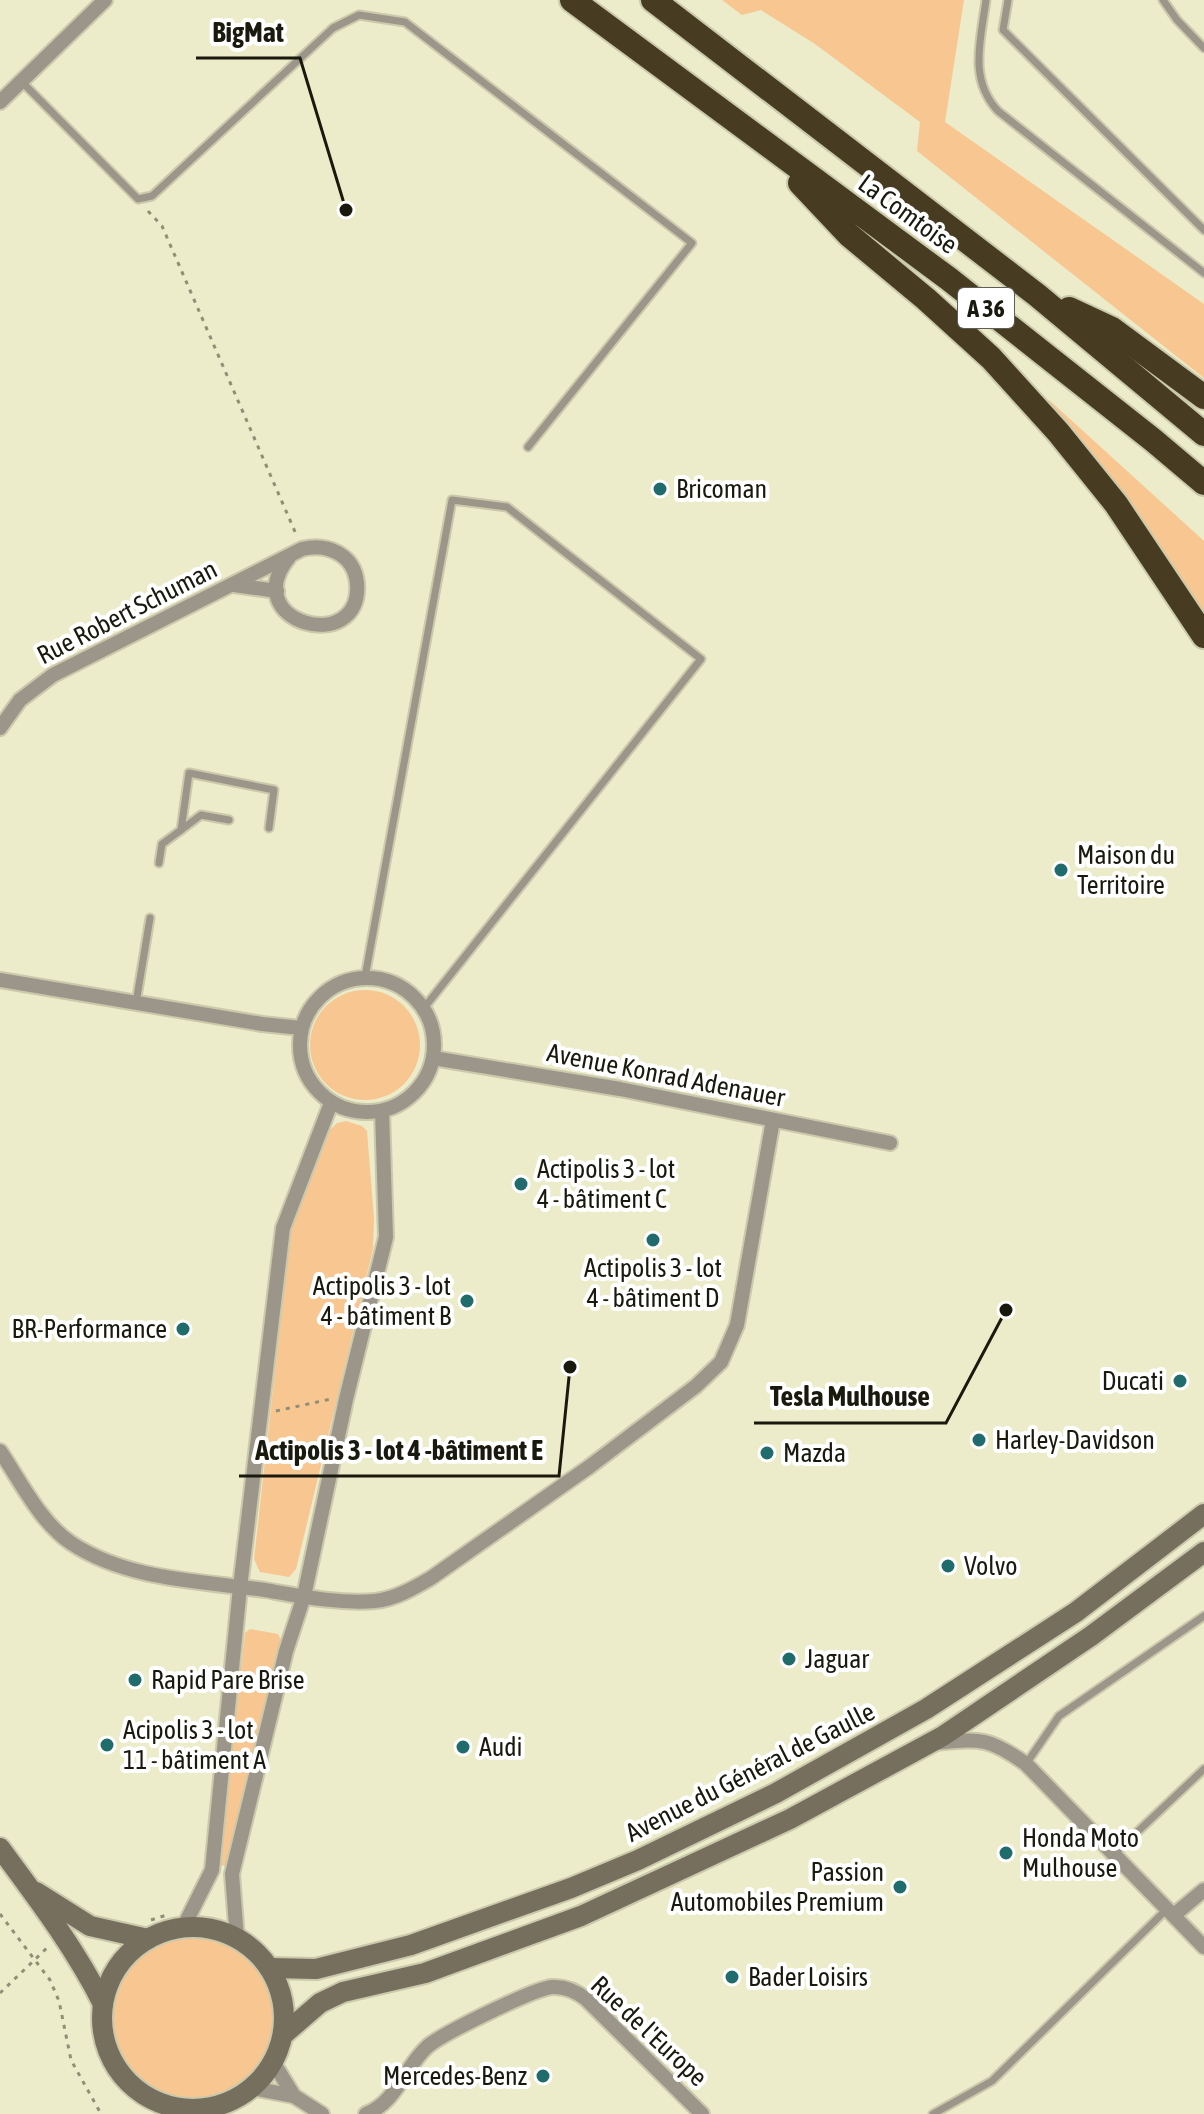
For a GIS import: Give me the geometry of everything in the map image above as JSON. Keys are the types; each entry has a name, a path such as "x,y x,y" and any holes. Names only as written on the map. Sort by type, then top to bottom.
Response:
{"highway":[{"name":"La Comtoise","path":"572,0 949,279 1204,483"},
{"name":"La Comtoise","path":"653,0 1037,295 1204,434"},
{"path":"761,140 849,235 991,358 1116,504 1204,636"},
{"path":"1037,295 1112,329 1204,397"}],"main road":[{"name":"Avenue du Général de Gaulle","path":"271,1968 316,1969 411,1945 571,1888 638,1860 776,1793 926,1709 1063,1620 1204,1514"},
{"path":"283,2035 320,2003 343,1992 425,1973 581,1916 790,1819 929,1744 1091,1636 1204,1552"},
{"path":"0,1848 60,1935 79,1957 103,2004"},
{"path":"29,1887 90,1926 147,1930 178,1920 215,1929 250,1947 271,1968 282,1998 283,2035 273,2062 252,2088 231,2101 202,2111 154,2106 128,2082 113,2061 106,2045 103,2004 117,1968 147,1930"}],"street":[{"path":"0,102 105,0"},
{"path":"315,546 328,547 340,553 349,562 357,587 355,600 348,612 326,626 300,623 281,604 277,591 282,566 296,552 315,546"},
{"name":"Rue Robert Schuman","path":"0,728 20,700 53,675 296,552"},
{"path":"233,585 277,591"},
{"path":"365,977 388,981 408,992 424,1008 431,1024 433,1058 427,1077 400,1104 365,1113 347,1110 331,1103 315,1089 304,1070 299,1049 301,1028 310,1008 325,992 344,981 365,977"},
{"path":"0,980 301,1028"},
{"name":"Avenue Konrad Adenauer","path":"433,1058 620,1089 890,1143"},
{"path":"178,1920 212,1870 240,1587 283,1228 331,1103"},
{"path":"237,1938 232,1874 286,1651 304,1596 346,1399 386,1237 382,1111"},
{"path":"0,1451 46,1519 68,1540 96,1558 131,1570 304,1596 375,1601 404,1593 431,1578 589,1467 696,1386 721,1362 737,1325 773,1120"},
{"path":"929,1744 982,1739 1002,1746 1026,1764 1204,1947"},
{"path":"1171,1912 1204,1890"},
{"name":"Rue de l'Europe","path":"366,2114 394,2092 427,2047 451,2032 540,1990 562,1987 586,1999 702,2114"},
{"path":"273,2062 294,2096"},
{"path":"252,2088 294,2096 322,2114"}],"lane":[{"path":"986,0 978,73 988,100 1204,273"},
{"path":"1008,0 1003,30 1204,230"},
{"path":"1163,0 1204,48"},
{"path":"22,81 138,199 152,196 333,28 359,15 405,22 692,243 528,447"},
{"path":"365,977 452,500 507,507 701,659 424,1008"},
{"path":"181,830 189,773 274,790 269,828"},
{"path":"159,863 162,844 201,815 229,820"},
{"path":"136,1003 150,918"},
{"path":"1026,1764 1059,1716 1204,1616"},
{"path":"1115,1853 1204,1769"},
{"path":"933,2114 992,2081 1171,1912"}],"path":[{"path":"138,199 162,226 296,552"},
{"path":"261,1410 272,1412 338,1397 346,1399"},
{"path":"0,1914 50,1980 59,2001 71,2060 101,2114"},
{"path":"147,1930 178,1920"},
{"path":"0,1993 35,1960"}],"shaded area":[{"path":"722,0 964,0 945,122 1204,304 1204,378 917,151 920,122 815,44 761,10 742,15"},
{"path":"1049,400 1204,541 1204,612 1128,500 1046,404"},
{"path":"365,990 386,994 404,1006 416,1024 420,1045 416,1066 404,1084 386,1096 365,1100 344,1096 326,1084 314,1066 310,1045 314,1024 326,1006 344,994"},
{"path":"346,1121 367,1131 374,1219 373,1249 296,1569 289,1577 260,1572 254,1559 291,1228 330,1130 337,1123"},
{"path":"250,1629 278,1634 281,1640 226,1866 219,1865 245,1633"},
{"path":"192,1937 223,1943 250,1961 268,1988 274,2019 268,2050 250,2077 223,2095 192,2101 161,2095 134,2077 116,2050 110,2019 116,1988 134,1961 161,1943"}],"place":[{"name":"BigMat","path":"346,210"},
{"name":"Bricoman","path":"660,489"},
{"name":"Maison du Territoire","path":"1061,870"},
{"name":"Actipolis 3 - lot 4 - bâtiment C","path":"521,1184"},
{"name":"Actipolis 3 - lot 4 - bâtiment D","path":"653,1240"},
{"name":"Actipolis 3 - lot 4 - bâtiment B","path":"467,1301"},
{"name":"Tesla Mulhouse","path":"1006,1310"},
{"name":"BR-Performance","path":"183,1329"},
{"name":"Actipolis 3 - lot 4 -bâtiment E","path":"570,1367"},
{"name":"Ducati","path":"1180,1381"},
{"name":"Harley-Davidson","path":"979,1440"},
{"name":"Mazda","path":"767,1453"},
{"name":"Volvo","path":"948,1566"},
{"name":"Jaguar","path":"789,1659"},
{"name":"Rapid Pare Brise","path":"135,1680"},
{"name":"Acipolis 3 - lot 11 - bâtiment A","path":"107,1745"},
{"name":"Audi","path":"463,1747"},
{"name":"Honda Moto Mulhouse","path":"1006,1853"},
{"name":"Passion Automobiles Premium","path":"900,1887"},
{"name":"Bader Loisirs","path":"732,1977"},
{"name":"Mercedes-Benz","path":"543,2076"}]}
